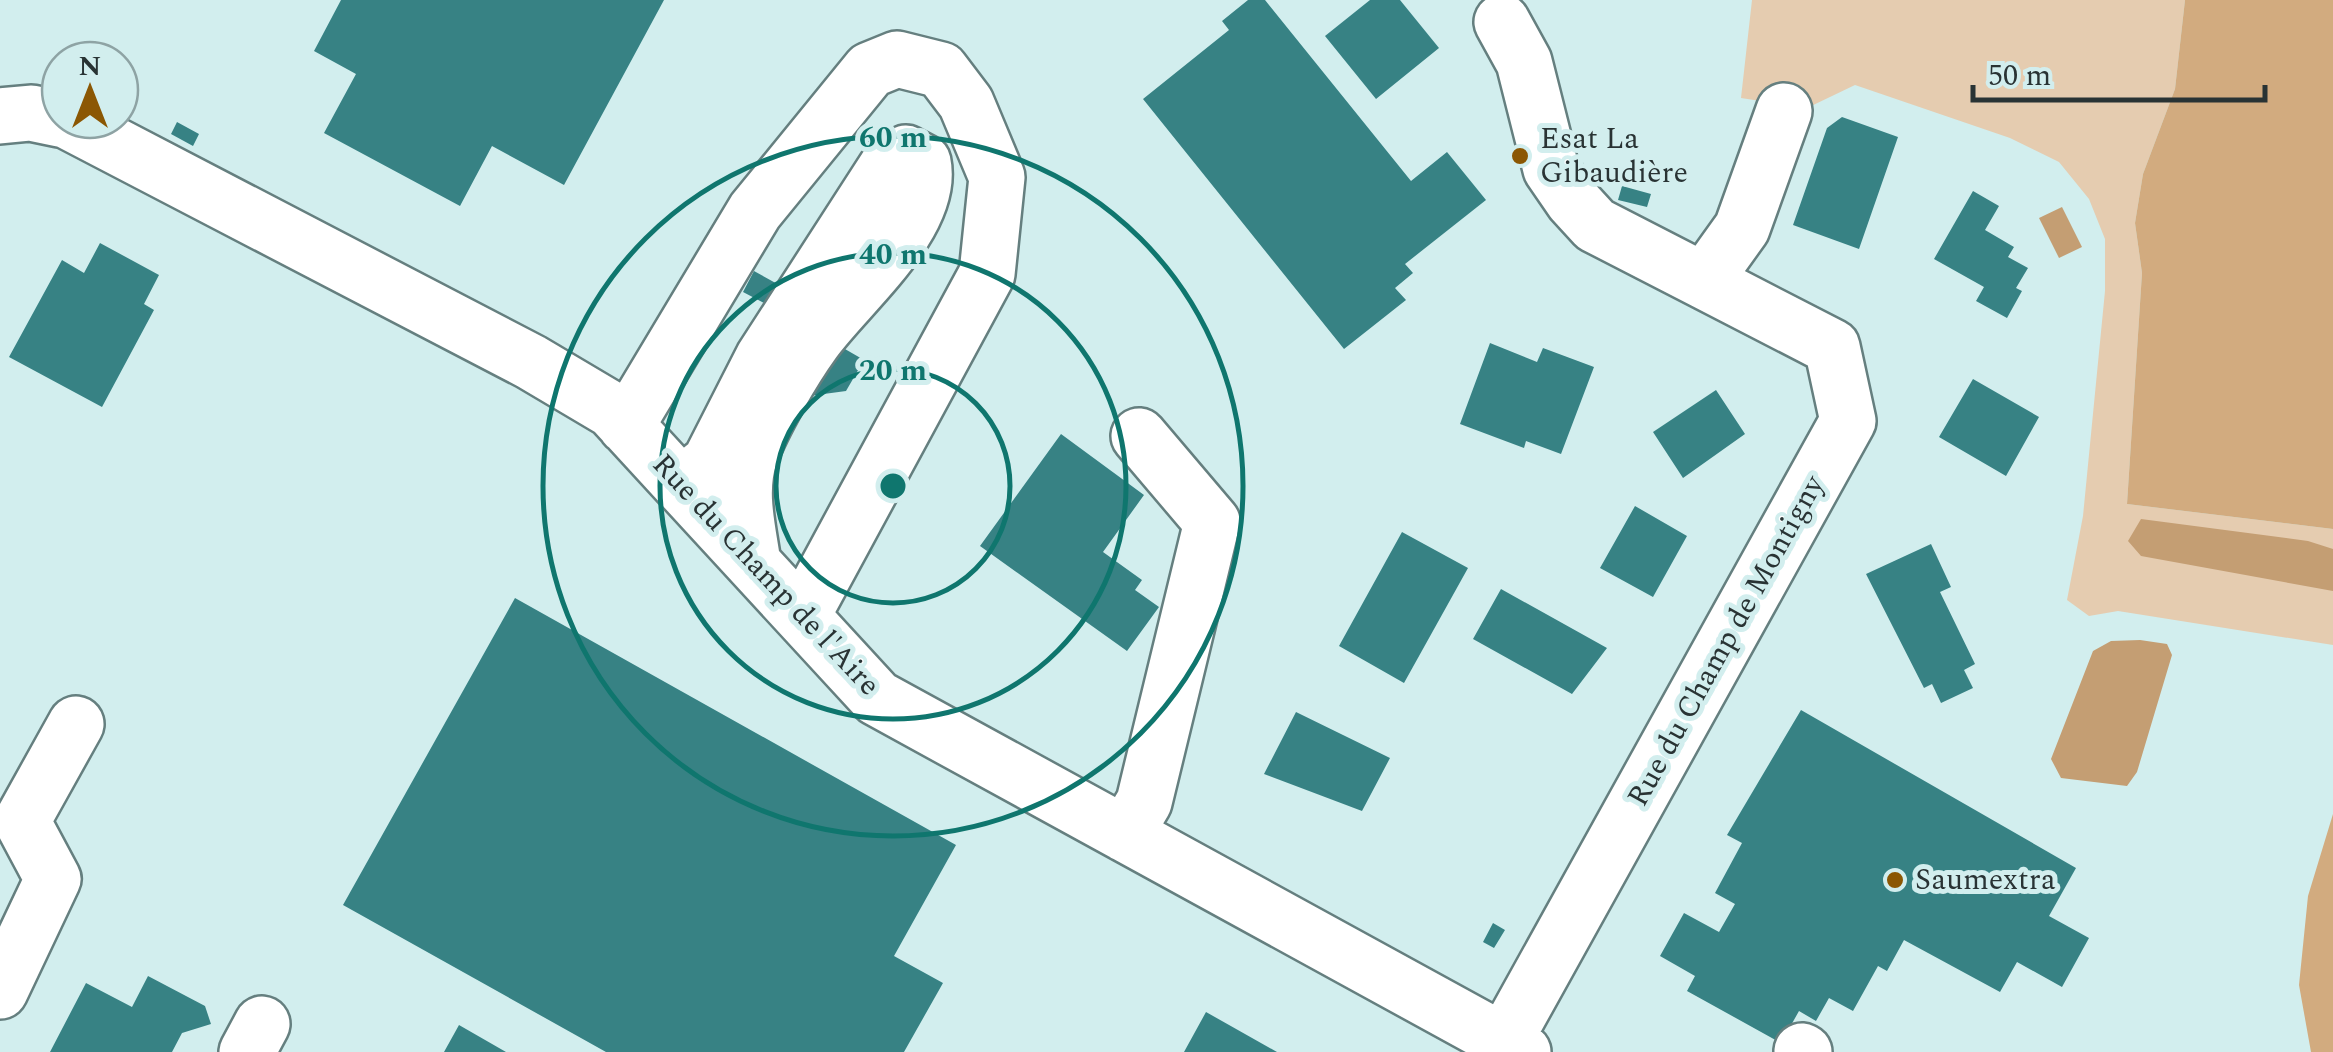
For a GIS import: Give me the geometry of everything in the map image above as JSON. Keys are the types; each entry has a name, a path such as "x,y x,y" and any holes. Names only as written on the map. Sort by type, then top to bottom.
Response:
{"street":[{"name":"Rue du Champ de Montigny","path":"1502,22 1524,62 1551,169 1595,226 1832,347 1848,420 1508,1049"},
{"path":"626,426 755,211 870,70 896,59 942,70 966,103 997,178 987,274 802,616"},
{"path":"1704,280 1742,228 1784,111"},
{"path":"0,116 40,115"},
{"name":"Rue du Champ de l'Aire","path":"104,140 532,362 612,410 877,698 1011,787 1125,834 1508,1049"},
{"path":"680,485 710,462 763,358 888,163 906,154 923,162 927,181 908,220 883,262 814,342 751,454 744,497 753,563"},
{"path":"1125,834 1144,802 1212,522 1139,436"},
{"path":"0,991 53,879 22,821 76,724"}],"shaded area":[{"path":"1752,0 2185,0 2175,89 2143,174 2135,223 2142,273 2127,504 2333,529 2333,645 2118,611 2089,616 2067,600 2083,516 2105,291 2105,239 2089,199 2059,162 2010,138 1855,85 1807,108 1741,98"},
{"path":"2185,0 2333,0 2333,529 2127,504 2142,273 2135,223 2143,174 2175,89"},
{"path":"2062,207 2082,247 2059,258 2039,218"},
{"path":"2141,519 2308,541 2333,549 2333,591 2141,556 2128,541"},
{"path":"2111,641 2167,644 2172,655 2137,772 2127,786 2061,778 2051,759 2093,651"},
{"path":"2333,814 2333,1052 2311,1052 2299,985 2308,896"}],"building":[{"path":"341,0 664,0 564,185 492,146 460,206 324,133 356,74 314,51"},
{"path":"1248,0 1265,0 1411,181 1447,152 1486,200 1405,264 1413,273 1395,288 1406,300 1344,349 1143,99 1229,30 1222,21"},
{"path":"1370,0 1400,0 1439,48 1376,99 1325,36"},
{"path":"1842,117 1898,137 1859,249 1793,225 1827,128"},
{"path":"177,122 199,134 193,146 171,134"},
{"path":"1622,186 1651,194 1647,207 1618,200"},
{"path":"1973,191 1999,206 1985,230 2014,247 2008,257 2028,268 2016,288 2022,291 2007,318 1976,301 1984,287 1934,259"},
{"path":"100,243 159,275 144,304 154,310 102,407 9,357 62,260 84,273"},
{"path":"754,271 781,286 770,306 743,292"},
{"path":"1490,343 1537,362 1543,348 1594,367 1561,454 1526,441 1524,448 1460,424"},
{"path":"838,345 864,360 846,391 809,396"},
{"path":"1973,379 2039,417 2006,476 1939,437"},
{"path":"1716,390 1745,434 1683,478 1653,432"},
{"path":"1061,434 1144,495 1103,552 1142,580 1135,590 1159,607 1127,651 980,546"},
{"path":"1635,506 1687,536 1653,597 1600,568"},
{"path":"1402,532 1468,568 1404,683 1339,646"},
{"path":"1931,544 1951,587 1940,592 1975,664 1964,670 1973,688 1941,703 1932,684 1924,688 1866,574"},
{"path":"1501,589 1607,648 1572,694 1473,639"},
{"path":"515,598 956,845 894,956 943,983 904,1052 606,1052 343,905"},
{"name":"Saumextra","path":"1801,710 2076,868 2049,916 2089,938 2062,987 2017,962 2000,992 1904,940 1887,971 1878,966 1853,1011 1829,998 1816,1021 1799,1011 1781,1043 1687,991 1695,976 1660,956 1684,913 1719,932 1735,904 1715,893 1742,843 1727,835"},
{"path":"1296,712 1390,758 1362,811 1264,774"},
{"path":"1493,923 1505,930 1494,948 1483,942"},
{"path":"148,976 205,1006 211,1024 182,1033 172,1052 50,1052 86,983 132,1007"},
{"path":"1206,1012 1277,1052 1184,1052"},
{"path":"459,1025 506,1052 444,1052"}],"place":[{"name":"Esat La Gibaudière","path":"1520,156"},
{"name":"Saumextra","path":"1895,880"}]}
